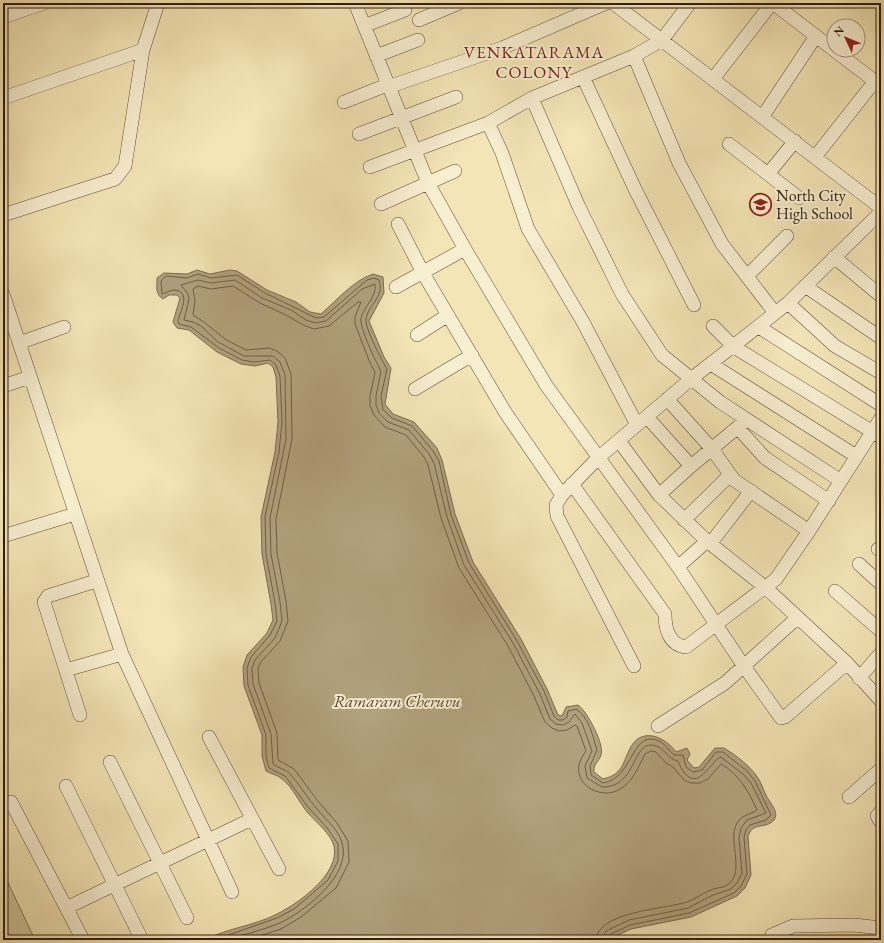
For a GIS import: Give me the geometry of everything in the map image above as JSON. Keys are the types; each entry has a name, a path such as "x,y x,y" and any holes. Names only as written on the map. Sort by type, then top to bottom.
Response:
{"street":[{"path":"3,18 44,3"},
{"path":"3,216 115,179 121,173 125,166 144,50 158,3"},
{"path":"355,3 428,183 465,250 546,385 678,567 743,666 781,718 785,717 847,663"},
{"path":"419,20 459,3"},
{"path":"344,102 502,48 606,3"},
{"path":"613,3 881,208"},
{"path":"370,167 488,122 532,98 634,56 662,40 690,3"},
{"path":"713,79 773,3 826,44"},
{"path":"364,26 405,10"},
{"path":"762,116 816,36"},
{"path":"376,56 418,40"},
{"path":"3,98 144,50"},
{"path":"634,56 679,164 722,244 776,313"},
{"path":"815,157 878,83 845,58"},
{"path":"583,77 635,189 694,305"},
{"path":"359,134 456,97"},
{"path":"532,98 579,207 622,294 662,354 720,402 742,424 765,458 829,501"},
{"path":"488,122 502,153 528,229 642,421 691,466"},
{"path":"768,174 795,141"},
{"path":"730,144 799,198"},
{"path":"381,204 454,171"},
{"path":"634,666 557,516 556,505 562,495 598,458 691,379 734,347 788,303 881,212"},
{"path":"398,224 424,273 505,412 562,495"},
{"path":"746,276 787,236"},
{"path":"396,287 465,250"},
{"path":"834,257 881,296"},
{"path":"805,286 881,338"},
{"path":"3,294 5,310 19,343 96,581 122,654 232,892"},
{"path":"788,303 835,346 881,373"},
{"path":"417,335 448,315"},
{"path":"713,326 734,347 877,434"},
{"path":"19,343 64,327"},
{"path":"759,327 881,405"},
{"path":"414,389 472,355"},
{"path":"711,364 856,456"},
{"path":"3,386 30,377"},
{"path":"667,399 712,449 734,480 809,531"},
{"path":"572,484 665,614 665,626 671,639 686,646 766,588 776,579 829,501 856,456 877,434 881,418"},
{"path":"659,495 691,466 742,424"},
{"path":"742,424 841,481"},
{"path":"619,440 659,495 684,520 709,543 766,588 847,663 881,701"},
{"path":"684,520 730,475"},
{"path":"678,567 709,543 751,491"},
{"path":"3,536 75,514"},
{"path":"859,564 881,584"},
{"path":"80,715 44,602 48,596 96,581"},
{"path":"835,591 881,631"},
{"path":"658,726 725,683 797,618"},
{"path":"859,678 881,653"},
{"path":"66,670 122,654"},
{"path":"209,737 279,869"},
{"path":"110,762 187,918"},
{"path":"849,797 881,769"},
{"path":"66,786 142,940"},
{"path":"11,802 82,940"},
{"path":"881,811 877,816 881,822"},
{"path":"66,908 252,818"},
{"path":"772,937 793,926 854,925 881,928"}],"shaded area":[{"path":"3,872 35,940 3,940"}],"water":[{"name":"Ramaram Cheruvu","path":"197,270 210,274 230,270 237,271 267,290 296,302 310,312 321,314 359,281 373,274 383,277 384,293 369,321 384,357 391,368 385,404 393,414 414,422 437,448 442,460 455,514 473,562 521,639 547,689 558,715 562,716 566,707 578,705 586,714 598,736 602,750 601,755 594,767 594,772 603,779 610,777 622,766 632,745 637,740 643,737 655,736 667,742 676,752 687,748 690,754 687,760 694,768 699,767 715,748 724,748 747,765 759,780 775,810 776,817 767,825 756,827 750,832 748,837 751,875 745,888 737,896 691,917 631,929 607,940 205,940 268,918 296,903 316,886 331,867 334,857 334,846 327,833 308,813 286,782 279,776 266,771 262,756 262,735 244,686 243,667 247,655 267,633 273,620 262,554 261,517 275,452 278,422 276,377 273,367 268,363 255,366 241,364 217,352 189,330 177,328 173,322 180,298 177,295 169,295 163,299 160,297 157,290 157,278 164,273 187,274"}],"place":[{"name":"North City High School","path":"761,204"}],"district":[{"name":"VENKATARAMA COLONY","path":"534,62"}]}
